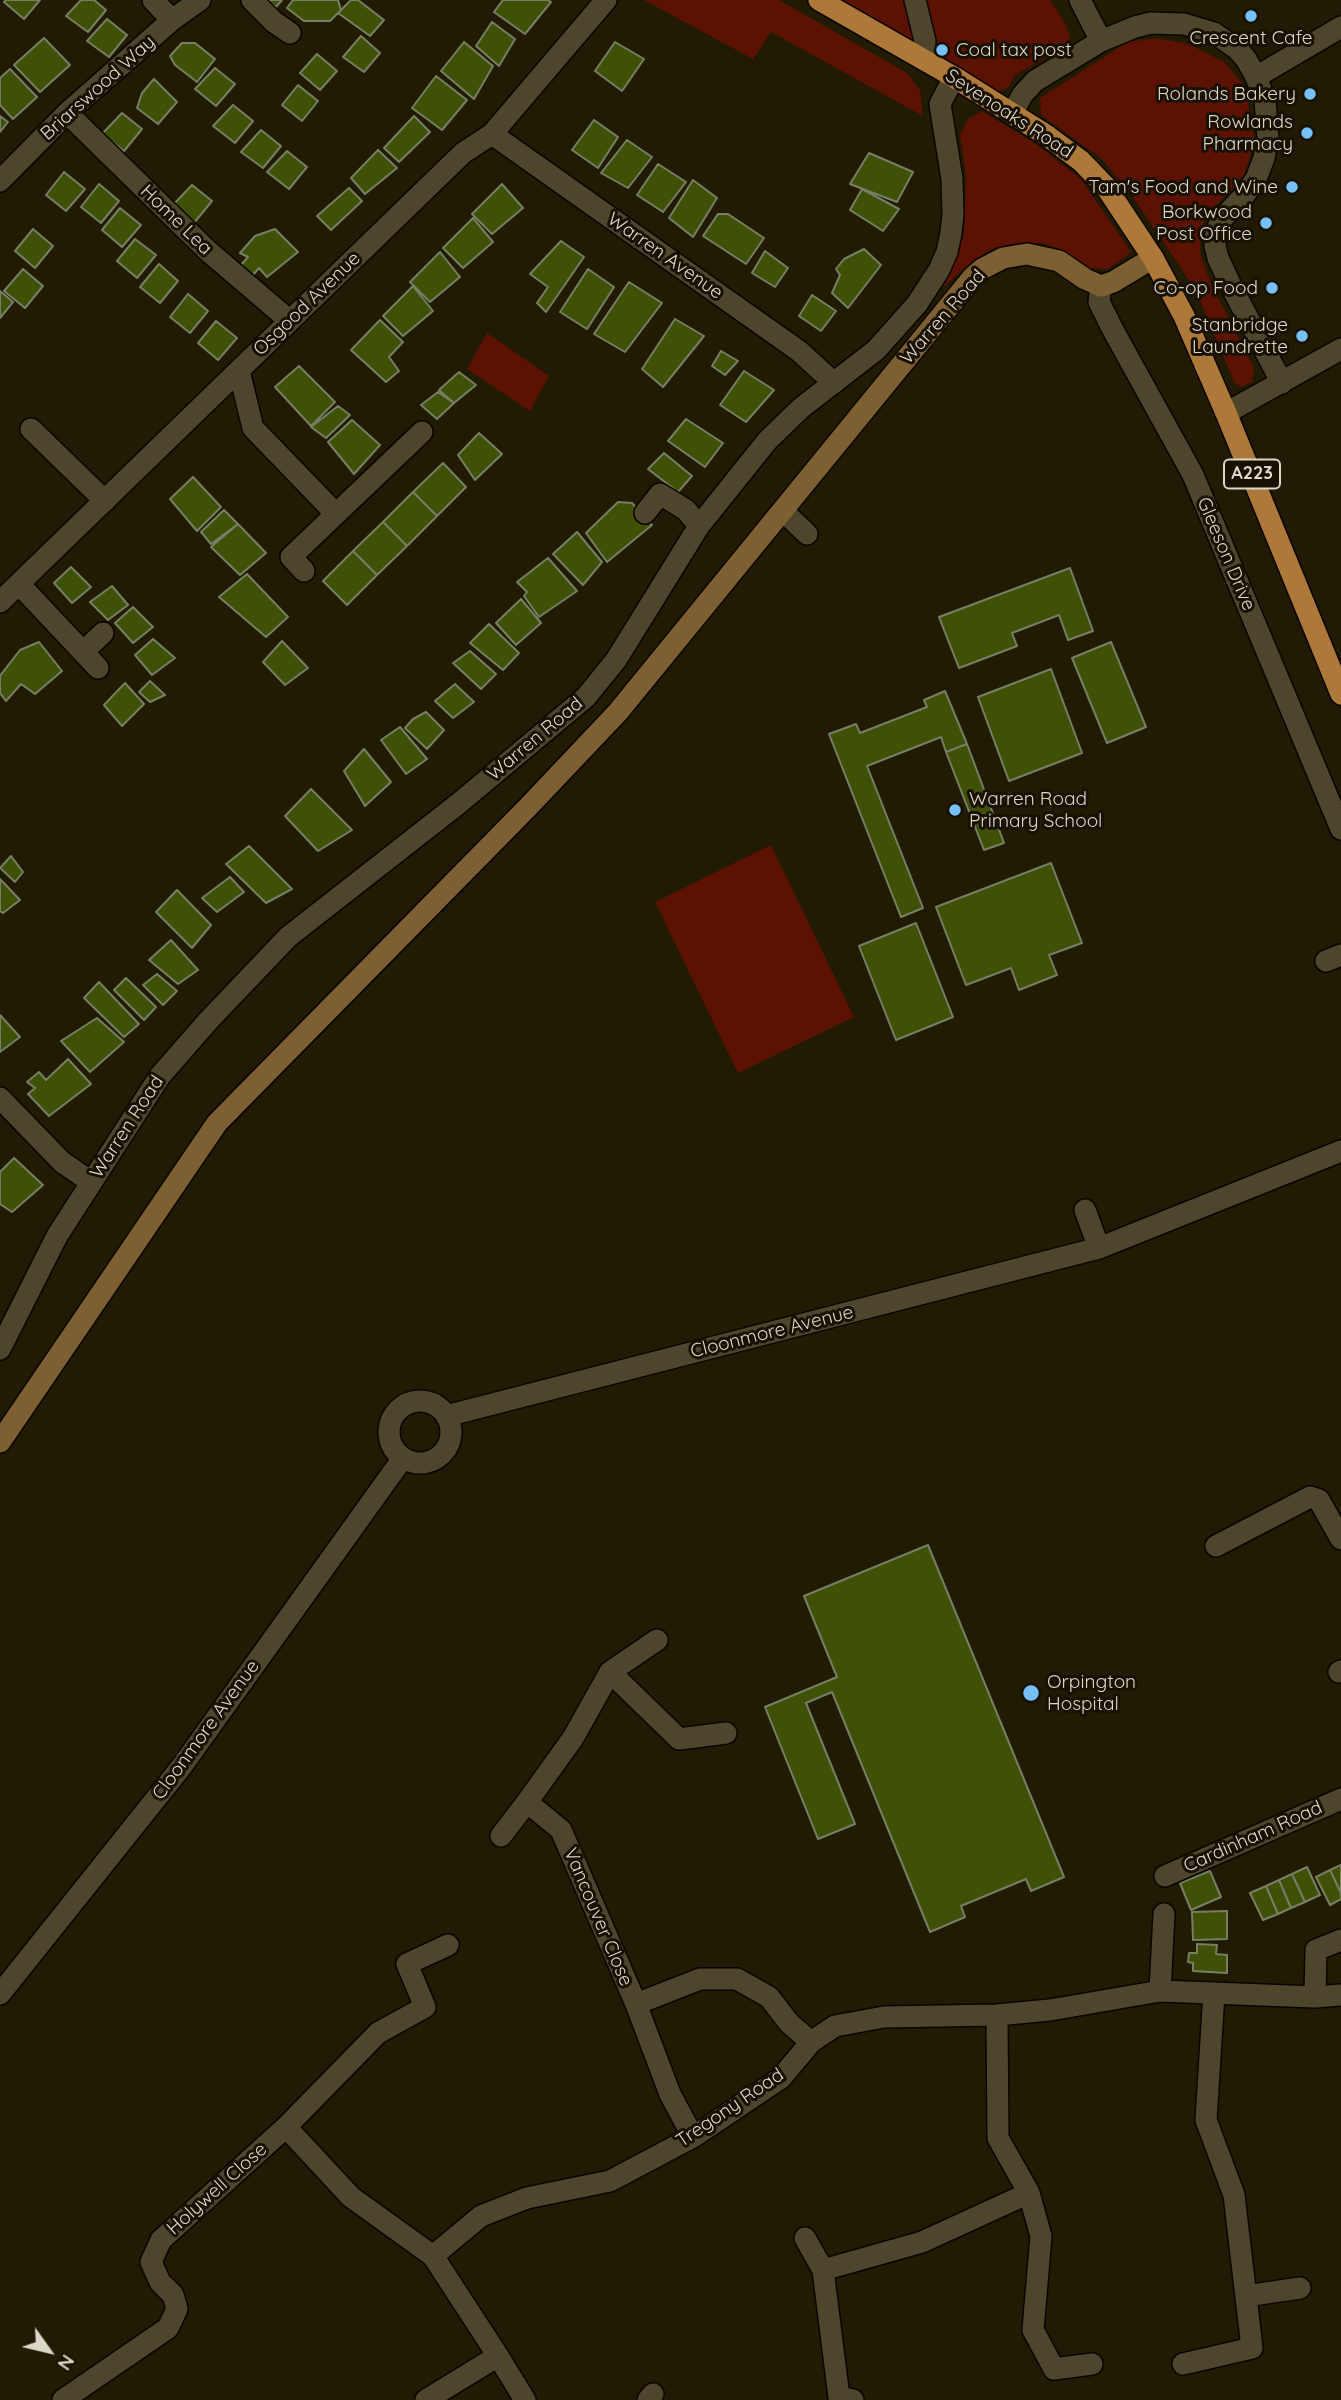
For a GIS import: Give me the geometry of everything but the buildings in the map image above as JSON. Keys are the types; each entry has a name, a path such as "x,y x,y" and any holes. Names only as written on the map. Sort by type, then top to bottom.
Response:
{"main road":[{"name":"Sevenoaks Road","path":"819,0 1012,113 1071,153 1096,175 1115,199 1153,258 1184,316 1341,694"}],"street":[{"path":"153,0 172,20"},
{"name":"Briarswood Way","path":"0,181 67,113 172,20 200,0"},
{"path":"252,0 274,30"},
{"name":"Osgood Avenue","path":"0,602 463,153 492,134 606,0"},
{"path":"915,0 925,41 923,59"},
{"path":"1080,0 1101,41"},
{"path":"1012,113 1023,94 1035,81 1101,41 1135,27 1151,23 1199,27 1214,33 1237,49 1256,77 1265,100 1268,138 1256,179 1221,220 1216,232 1215,246 1231,286 1282,383"},
{"path":"1256,77 1341,27"},
{"name":"Warren Road","path":"0,1349 57,1236 91,1182 160,1076 208,1021 288,937 458,804 586,697 615,660 699,526 767,441 801,408 876,350 928,288 947,252 953,214 952,179 940,104 954,77"},
{"name":"Home Lea","path":"67,113 208,251 290,321"},
{"name":"Warren Avenue","path":"492,134 799,351 834,383"},
{"name":"Warren Road","path":"0,1442 217,1123 618,712 963,288 982,269 1003,258 1027,254 1059,261 1085,279 1101,286"},
{"path":"1101,286 1114,282 1153,258"},
{"name":"Gleeson Drive","path":"1101,286 1100,302 1113,330 1193,475 1341,829"},
{"path":"1226,413 1341,349"},
{"path":"239,371 253,428 336,514"},
{"path":"31,429 105,500"},
{"path":"304,571 291,557 422,432"},
{"path":"645,513 660,494 686,510 699,526"},
{"path":"783,511 807,534"},
{"path":"19,584 98,668"},
{"path":"83,652 103,633"},
{"path":"0,1098 62,1162 91,1182"},
{"name":"Cloonmore Avenue","path":"446,1416 1099,1248 1341,1151"},
{"path":"1086,1210 1099,1248"},
{"path":"411,1402 431,1403 446,1416 450,1425 450,1436 441,1454 422,1463 403,1458 390,1442 390,1422 402,1406 411,1402"},
{"name":"Cloonmore Avenue","path":"0,1994 182,1766 403,1458"},
{"path":"1216,1546 1310,1497 1319,1500 1341,1539"},
{"path":"501,1836 573,1738 610,1672 657,1640"},
{"path":"610,1672 679,1739 726,1733"},
{"name":"Cardinham Road","path":"1165,1876 1341,1799"},
{"name":"Vancouver Close","path":"527,1802 561,1830 636,2004 670,2094 693,2137"},
{"path":"1160,1991 1164,1914"},
{"path":"1315,1997 1316,1950 1341,1940"},
{"name":"Holywell Close","path":"63,2400 168,2328 177,2309 173,2295 160,2282 151,2262 161,2240 286,2127 378,2034 425,2007 407,1964 448,1945"},
{"name":"Vancouver Close","path":"636,2004 700,1979 737,1979 769,1997 789,2023 811,2042"},
{"name":"Tregony Road","path":"433,2256 481,2216 527,2198 610,2181 693,2137 781,2077 811,2042 835,2026 884,2017 997,2015 1050,2010 1160,1991 1315,1997 1341,1995"},
{"path":"1183,2364 1252,2348 1234,2195 1206,2120 1214,1993"},
{"path":"997,2015 998,2138 1029,2193 1041,2236 1033,2330 1055,2369 1092,2364"},
{"path":"286,2127 351,2197 433,2256 525,2400"},
{"path":"822,2270 922,2242 1029,2193"},
{"path":"805,2238 822,2270 839,2397 853,2400"},
{"path":"1246,2296 1300,2288"},
{"path":"426,2400 498,2356"}],"shaded area":[{"path":"644,0 779,0 907,73 920,90 923,116 771,32 753,59"},
{"path":"839,0 1050,0 1065,23 1070,37 1068,45 1014,76 1009,87 998,92"},
{"path":"1157,38 1191,45 1224,62 1243,84 1251,117 1255,142 1244,175 1208,214 1199,234 1201,256 1210,282 1254,368 1252,382 1241,387 1234,382 1195,289 1131,194 1102,159 1041,115 1040,98 1128,42"},
{"path":"982,111 1036,144 1081,179 1131,252 1108,269 1090,268 1064,251 1042,243 1016,243 991,249 943,288 964,232 966,175 960,135 968,119"},
{"path":"487,333 549,376 530,411 467,369"},
{"path":"771,845 854,1017 738,1073 655,902"}],"place":[{"name":"Crescent Cafe","path":"1251,16"},
{"name":"Coal tax post","path":"942,50"},
{"name":"Rolands Bakery","path":"1310,94"},
{"name":"Rowlands Pharmacy","path":"1307,133"},
{"name":"Tam's Food and Wine","path":"1292,187"},
{"name":"Borkwood Post Office","path":"1266,223"},
{"name":"Co-op Food","path":"1272,288"},
{"name":"Stanbridge Laundrette","path":"1302,336"},
{"name":"Warren Road Primary School","path":"955,810"},
{"name":"Orpington Hospital","path":"1031,1693"}]}
